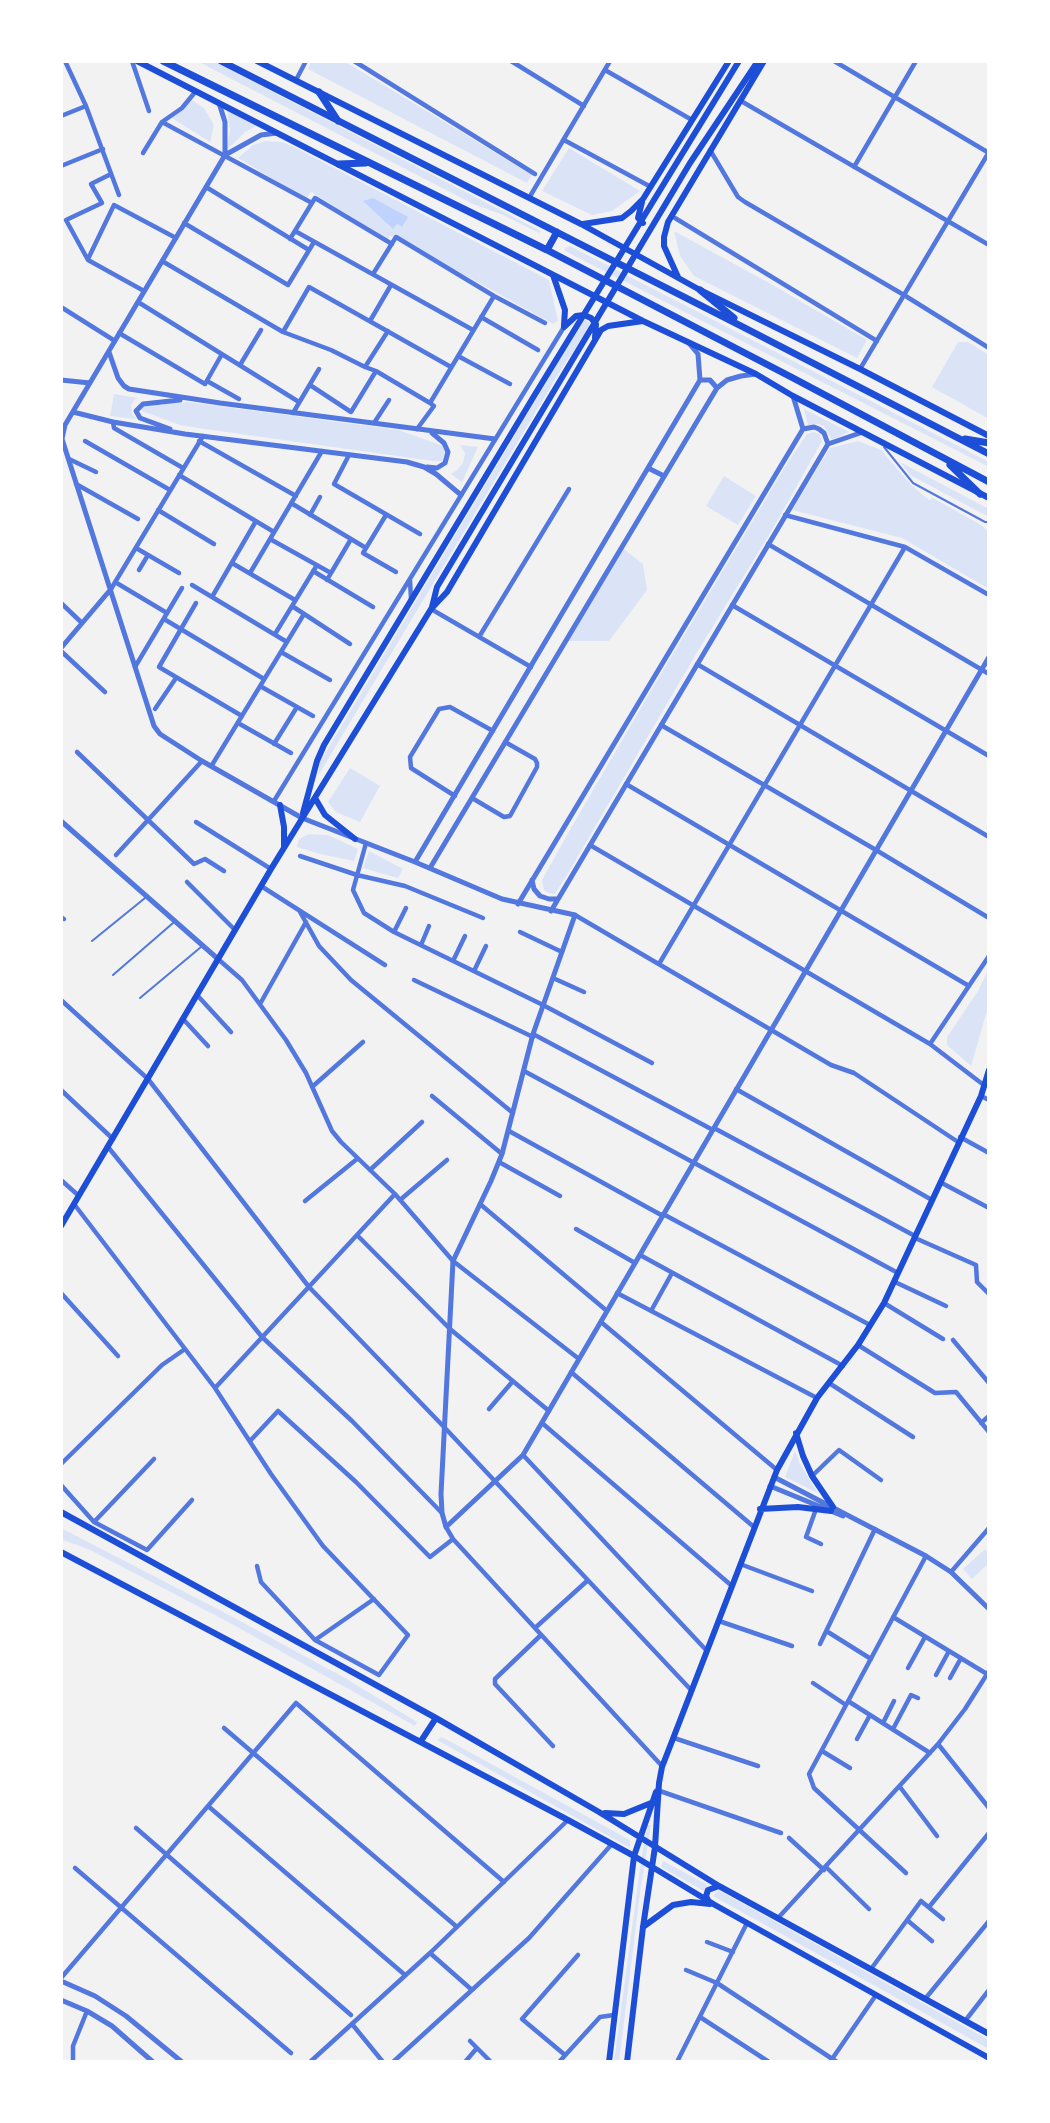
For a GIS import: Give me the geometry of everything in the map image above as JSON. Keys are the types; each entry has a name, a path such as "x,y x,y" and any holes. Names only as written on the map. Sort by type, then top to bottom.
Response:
{"highway":[{"path":"163,61 547,250 989,482"},
{"path":"221,61 989,454"},
{"path":"319,92 338,121"},
{"path":"339,164 369,163"},
{"path":"547,250 557,232"},
{"path":"701,290 746,328"},
{"path":"956,437 989,443"},
{"path":"942,458 980,494"}],"main road":[{"path":"134,61 643,321 756,374 989,498"},
{"path":"257,61 581,224 701,290 989,436"},
{"path":"581,224 622,218 631,212 651,187 729,61"},
{"path":"302,818 324,745 739,61"},
{"path":"431,609 437,587 690,163 758,61"},
{"path":"678,277 664,246 666,227 764,61"},
{"path":"643,198 638,218 646,225 656,224 673,215"},
{"path":"552,273 565,310 564,327"},
{"path":"564,327 576,316 584,315 596,324 595,340"},
{"path":"61,1226 271,869 431,609 447,592 601,330 608,326 643,321"},
{"path":"315,798 325,815 355,839"},
{"path":"277,803 284,827 284,849"},
{"path":"627,2062 655,1847 658,1788 662,1767 775,1474 817,1398 858,1345 884,1303 981,1096 989,1070"},
{"path":"796,1433 812,1476 832,1509"},
{"path":"760,1509 832,1509"},
{"path":"61,1511 436,1718 600,1812 719,1886 989,2034"},
{"path":"61,1552 568,1820 989,2058"},
{"path":"421,1741 436,1718"},
{"path":"609,2062 634,1856 658,1788"},
{"path":"600,1812 624,1814 652,1803"},
{"path":"715,1905 707,1900 706,1893 711,1887 719,1886"},
{"path":"643,1927 673,1905 691,1902 715,1905"}],"street":[{"path":"65,61 86,106 119,195"},
{"path":"134,61 149,111"},
{"path":"296,80 306,61"},
{"path":"354,61 535,174"},
{"path":"511,61 584,106"},
{"path":"529,198 610,61"},
{"path":"834,61 989,152 860,369"},
{"path":"854,167 916,61"},
{"path":"606,69 692,120"},
{"path":"143,153 162,122 182,108 196,91"},
{"path":"740,100 989,245"},
{"path":"219,103 225,122 225,155"},
{"path":"61,116 86,106"},
{"path":"162,122 312,203"},
{"path":"279,133 254,138 225,155 62,434 154,726 160,734 202,761 302,818 502,899 575,915 831,1065 854,1073 959,1140 989,1153"},
{"path":"564,140 651,187"},
{"path":"61,166 103,149"},
{"path":"710,150 741,200 989,348"},
{"path":"111,174 91,184 102,203 66,220 88,260 144,291"},
{"path":"206,187 309,250"},
{"path":"290,239 315,198 392,244"},
{"path":"88,260 114,205 176,238"},
{"path":"673,215 877,341"},
{"path":"184,223 288,285 314,242"},
{"path":"295,231 473,330"},
{"path":"373,274 396,237 494,296 545,323"},
{"path":"162,261 283,331 376,371 430,403 434,406 417,430"},
{"path":"370,321 391,285"},
{"path":"283,331 309,287 451,367"},
{"path":"430,403 494,296"},
{"path":"138,302 299,402"},
{"path":"61,307 115,341"},
{"path":"481,317 538,350"},
{"path":"277,803 564,327"},
{"path":"240,365 261,330"},
{"path":"365,367 388,331"},
{"path":"119,333 239,399"},
{"path":"415,862 701,380 698,355 688,342"},
{"path":"109,351 114,370 129,389 495,439"},
{"path":"206,383 222,354"},
{"path":"458,356 510,384"},
{"path":"292,413 319,369"},
{"path":"310,385 351,412 376,371"},
{"path":"430,868 717,388 734,378 756,374"},
{"path":"61,380 90,383"},
{"path":"701,380 710,380 717,388"},
{"path":"518,904 803,429 793,396"},
{"path":"190,399 143,404 136,411 143,419 201,439 407,462 437,468 445,463 448,452 444,443 430,431"},
{"path":"373,424 389,400"},
{"path":"73,412 113,422 185,434"},
{"path":"113,422 114,428 183,468"},
{"path":"803,429 818,429 824,433 828,444"},
{"path":"551,911 828,444 863,432"},
{"path":"105,692 61,650 115,582 201,439"},
{"path":"201,439 296,496"},
{"path":"85,441 170,490"},
{"path":"250,573 322,452"},
{"path":"349,455 334,484 420,534"},
{"path":"68,459 96,472"},
{"path":"424,467 461,495"},
{"path":"648,468 664,476"},
{"path":"179,475 274,532"},
{"path":"76,484 138,519"},
{"path":"479,637 569,489"},
{"path":"310,515 320,497"},
{"path":"291,503 351,539 396,572"},
{"path":"158,510 214,544"},
{"path":"364,551 386,515"},
{"path":"785,515 905,547 989,595"},
{"path":"212,597 257,521"},
{"path":"270,539 331,573"},
{"path":"327,580 351,539"},
{"path":"768,544 989,674"},
{"path":"659,964 905,547"},
{"path":"136,548 178,573"},
{"path":"139,570 148,555"},
{"path":"232,563 294,603 304,614 350,644"},
{"path":"275,634 317,565"},
{"path":"313,571 373,607"},
{"path":"410,579 411,600"},
{"path":"115,582 167,612"},
{"path":"192,585 287,642"},
{"path":"135,667 182,588"},
{"path":"571,599 587,606"},
{"path":"61,603 82,623"},
{"path":"196,603 159,667 242,716"},
{"path":"732,605 989,756"},
{"path":"431,609 545,676"},
{"path":"212,765 304,614"},
{"path":"164,619 264,679"},
{"path":"281,652 330,680"},
{"path":"446,1527 523,1455 989,657"},
{"path":"697,664 989,837"},
{"path":"155,709 176,678"},
{"path":"260,685 313,716"},
{"path":"274,744 298,707"},
{"path":"455,796 411,768 410,757 439,709 450,707 493,731"},
{"path":"238,723 291,753"},
{"path":"661,724 989,918"},
{"path":"472,798 504,817 510,816 537,763 535,759 505,742"},
{"path":"77,752 194,864 205,859 224,871"},
{"path":"480,753 495,760"},
{"path":"116,855 202,761"},
{"path":"626,784 969,986"},
{"path":"441,818 456,825"},
{"path":"61,821 242,980 286,1040 332,1131 395,1194 453,1261 579,1359"},
{"path":"196,822 271,869"},
{"path":"366,843 353,890 364,912 394,932 543,1005 652,1063"},
{"path":"590,845 930,1044 985,1086"},
{"path":"300,856 357,875 405,886 483,918"},
{"path":"532,880 534,889 540,896 549,900 558,899"},
{"path":"187,883 235,930"},
{"path":"261,886 385,965"},
{"path":"394,932 406,908"},
{"path":"299,910 319,946 343,971 513,1113"},
{"path":"575,915 533,1035 502,1154 453,1261 442,1513 453,1539 662,1767"},
{"path":"260,1004 306,922"},
{"path":"421,945 429,926"},
{"path":"520,932 562,952"},
{"path":"453,961 464,936"},
{"path":"474,971 486,946"},
{"path":"930,1044 989,956"},
{"path":"553,978 584,992"},
{"path":"414,980 533,1035 916,1237 976,1265 977,1282 989,1294"},
{"path":"197,995 231,1032"},
{"path":"61,1000 148,1079 309,1287 692,1692"},
{"path":"183,1019 208,1046"},
{"path":"312,1087 363,1042"},
{"path":"524,1071 899,1273"},
{"path":"736,1089 932,1200"},
{"path":"61,1090 113,1139"},
{"path":"432,1096 502,1154"},
{"path":"981,1096 989,1100"},
{"path":"370,1170 422,1122"},
{"path":"509,1131 870,1325"},
{"path":"108,1147 262,1337 352,1421 442,1513"},
{"path":"305,1201 358,1159"},
{"path":"400,1200 447,1160"},
{"path":"499,1162 560,1196"},
{"path":"61,1180 79,1196"},
{"path":"940,1182 989,1208"},
{"path":"215,1388 395,1194"},
{"path":"75,1204 215,1388 285,1495 323,1546 408,1635 379,1675 315,1640 261,1582 257,1566"},
{"path":"480,1204 607,1311"},
{"path":"576,1229 635,1264"},
{"path":"357,1235 450,1329 549,1411"},
{"path":"640,1255 843,1366"},
{"path":"651,1311 672,1273"},
{"path":"895,1282 946,1306"},
{"path":"61,1293 118,1356"},
{"path":"617,1293 817,1398"},
{"path":"884,1303 943,1339"},
{"path":"601,1322 689,1396 775,1474 832,1509"},
{"path":"953,1340 989,1383"},
{"path":"858,1345 935,1393 956,1392 989,1432"},
{"path":"61,1464 162,1365 185,1349"},
{"path":"571,1372 754,1527"},
{"path":"489,1409 513,1381"},
{"path":"829,1383 913,1437"},
{"path":"250,1441 278,1411 356,1482 430,1558 453,1539"},
{"path":"981,1423 989,1416"},
{"path":"542,1423 732,1586"},
{"path":"812,1476 839,1450 881,1480"},
{"path":"523,1455 707,1652"},
{"path":"94,1521 155,1459"},
{"path":"61,1485 94,1521 147,1550 192,1500"},
{"path":"770,1486 832,1509 926,1556 951,1573 989,1609"},
{"path":"816,1509 806,1537 821,1544"},
{"path":"951,1573 989,1528"},
{"path":"820,1644 875,1529"},
{"path":"906,1873 814,1788 809,1774 926,1556"},
{"path":"740,1564 812,1591"},
{"path":"535,1628 587,1581"},
{"path":"315,1640 374,1599"},
{"path":"778,1918 939,1744 988,1673 893,1617"},
{"path":"719,1621 792,1646"},
{"path":"828,1632 871,1659"},
{"path":"541,1635 495,1679 495,1684 553,1746"},
{"path":"908,1668 925,1637"},
{"path":"936,1675 949,1651"},
{"path":"950,1678 961,1658"},
{"path":"813,1683 930,1753"},
{"path":"892,1729 911,1695 918,1698"},
{"path":"883,1723 894,1701"},
{"path":"182,2062 126,2016 61,1979 296,1703 504,1882"},
{"path":"857,1739 870,1715"},
{"path":"224,1728 457,1927"},
{"path":"674,1738 758,1766"},
{"path":"939,1744 989,1808"},
{"path":"822,1751 850,1768"},
{"path":"900,1787 937,1836"},
{"path":"658,1788 782,1833"},
{"path":"208,1806 405,1975"},
{"path":"310,2062 430,1953 568,1820"},
{"path":"136,1828 351,2015"},
{"path":"929,1907 988,1837"},
{"path":"789,1838 869,1909"},
{"path":"393,2062 530,1938 611,1845"},
{"path":"75,1868 291,2053"},
{"path":"871,1969 921,1901 943,1919"},
{"path":"907,1920 932,1941"},
{"path":"925,1999 989,1921"},
{"path":"677,2062 747,1923"},
{"path":"707,1942 733,1952"},
{"path":"430,1953 472,1990"},
{"path":"565,2055 522,2019 578,1955"},
{"path":"686,1970 717,1983 833,2061 876,1994"},
{"path":"965,2021 989,1990"},
{"path":"61,2000 112,2026 153,2062"},
{"path":"73,2062 73,2046 87,2011"},
{"path":"559,2062 600,2017 615,2015"},
{"path":"700,2017 769,2062"},
{"path":"352,2024 383,2062"},
{"path":"470,2041 491,2062"},
{"path":"464,2062 477,2048"}],"lane":[{"path":"879,441 913,483 989,522"},
{"path":"92,941 146,897"},
{"path":"113,975 175,922"},
{"path":"140,998 202,946"}],"shaded area":[{"path":"197,61 213,61 541,231 539,233 473,204"},
{"path":"312,61 344,61 532,175 527,183 308,69"},
{"path":"192,100 204,108 214,125 210,142 172,118"},
{"path":"227,110 256,126 245,132 226,151 230,130"},
{"path":"265,141 282,142 294,147 549,280 558,321 553,324 396,237 390,236 388,239 311,192 306,199 238,158 253,145"},
{"path":"569,148 640,191 612,211 592,215 542,191"},
{"path":"674,231 867,340 857,358 694,276 680,256"},
{"path":"570,246 989,462 989,467 565,251 565,248"},
{"path":"584,319 589,322 590,330 565,363 318,776 320,762"},
{"path":"958,342 968,342 989,355 989,419 932,387"},
{"path":"114,394 138,398 131,405 136,419 110,416"},
{"path":"188,402 399,430 443,446 445,452 442,461 433,461 180,425 142,411 145,406"},
{"path":"804,409 849,432 832,440 824,426 808,425"},
{"path":"807,434 819,434 822,441 775,525 570,870 555,894 548,893 544,890 542,880 571,828 786,465"},
{"path":"858,441 881,450 911,485 929,500 933,498 989,532 989,589 902,538 792,510 830,448"},
{"path":"460,445 478,447 462,482 451,474 463,463 465,453"},
{"path":"900,462 989,509 989,517 910,475"},
{"path":"724,476 756,496 738,525 706,506"},
{"path":"621,547 643,564 647,590 609,641 567,641"},
{"path":"350,768 380,786 360,822 336,812 328,802"},
{"path":"309,834 328,835 358,849 354,861 297,847 299,839"},
{"path":"369,851 403,869 398,878 363,868"},
{"path":"989,968 989,1004 971,1066 947,1045 947,1037 978,991"},
{"path":"795,1451 800,1464 818,1493 785,1477"},
{"path":"61,1528 345,1678 417,1722 415,1726 230,1623 90,1550 61,1539"},
{"path":"985,1549 989,1553 989,1563 972,1579 963,1569"},
{"path":"442,1737 630,1840 630,1848 437,1740"},
{"path":"648,1825 651,1825 619,2062 614,2062 642,1853"},
{"path":"663,1861 708,1885 704,1891 661,1867"},
{"path":"718,1890 989,2040 989,2049 713,1896"}],"water":[{"path":"373,198 408,217 402,227 397,224 393,229 363,201"}]}
